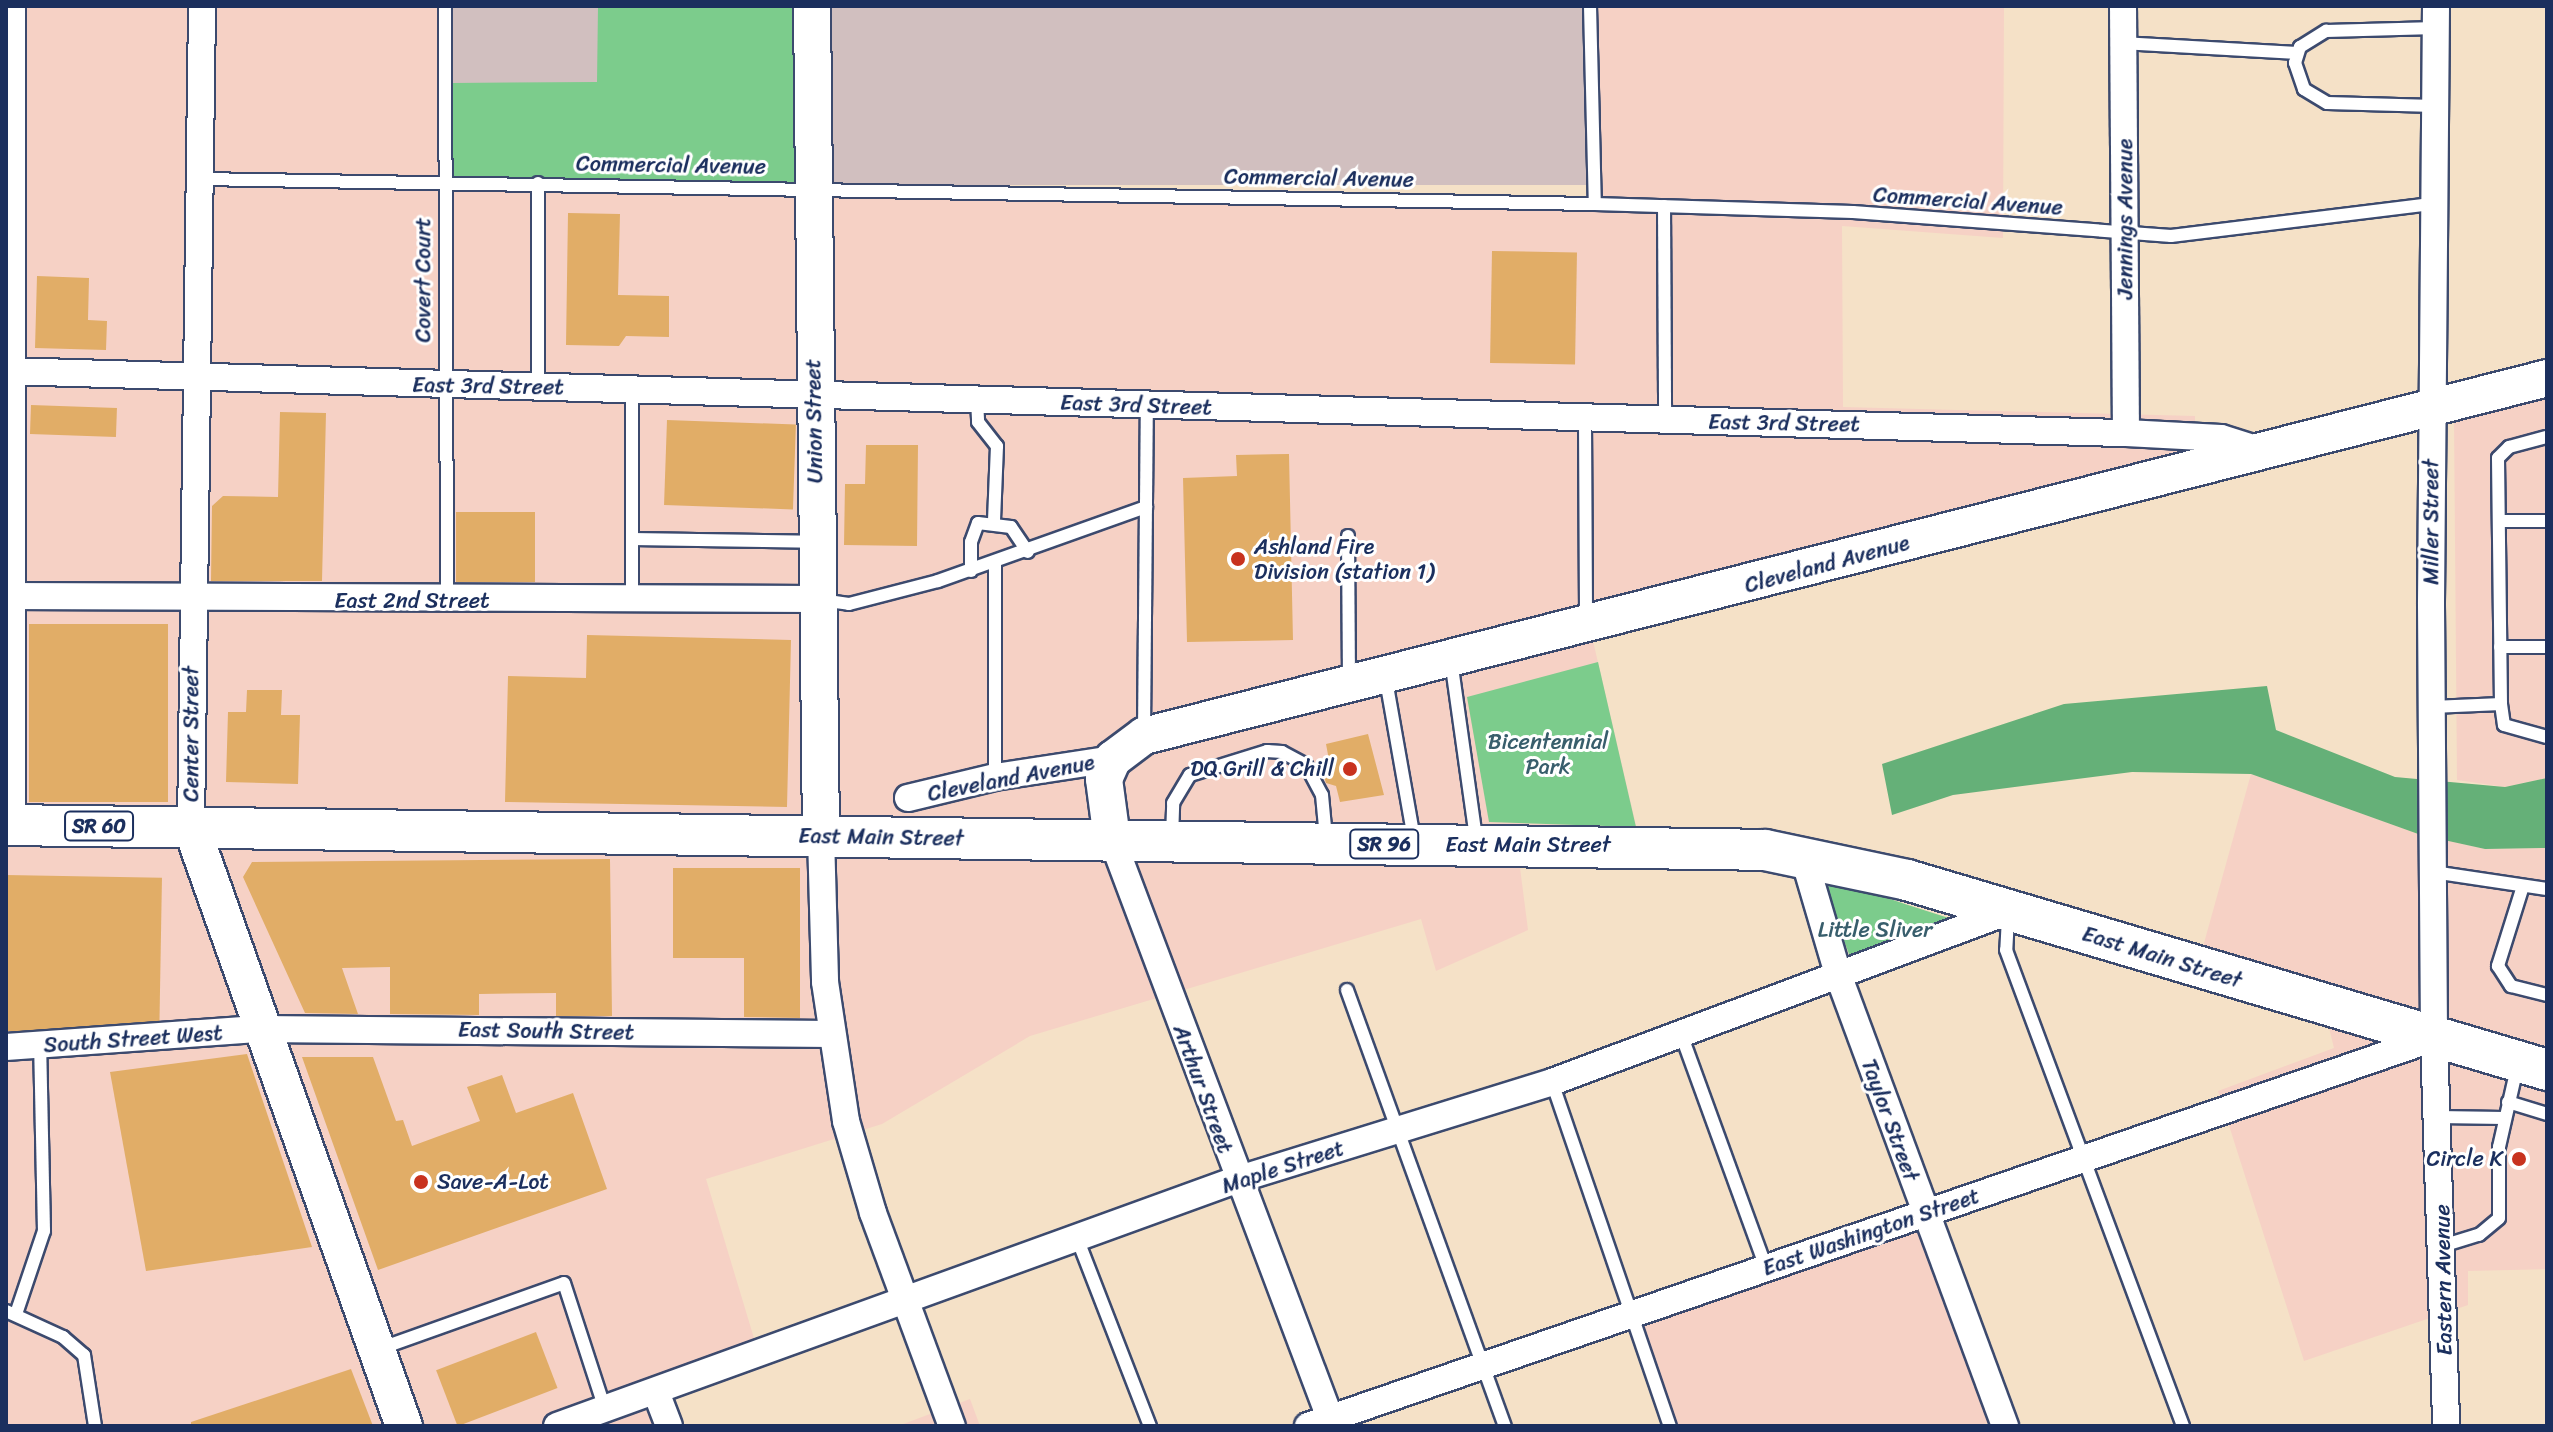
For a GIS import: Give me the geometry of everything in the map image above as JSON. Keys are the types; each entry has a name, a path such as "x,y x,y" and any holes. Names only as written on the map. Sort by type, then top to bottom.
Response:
{"main road":[{"path":"6,825 7,6"},
{"name":"Union Street","path":"812,6 821,836"},
{"name":"Cleveland Avenue","path":"1112,839 1104,779 1113,759 1144,736 1586,626 2547,378"},
{"name":"SR 60","path":"6,825 191,826"},
{"name":"East Main Street","path":"191,826 1715,847 1803,855 2009,911 2533,1066"},
{"name":"Center Street","path":"191,826 260,1029 404,1426"}],"street":[{"name":"Center Street","path":"191,826 191,600 202,6"},
{"name":"Jennings Avenue","path":"2123,6 2126,433"},
{"name":"Miller Street","path":"2434,1038 2431,409 2436,17"},
{"name":"East 3rd Street","path":"7,371 444,386 814,394 1585,421 2126,433 2221,438 2262,451"},
{"name":"East 2nd Street","path":"7,596 447,602 817,599"},
{"name":"Cleveland Avenue","path":"908,798 995,777 1113,759"},
{"path":"821,836 832,1034 846,1121 905,1301 952,1426"},
{"name":"Arthur Street","path":"1112,839 1324,1423"},
{"name":"Taylor Street","path":"1803,855 1839,977 1997,1424"},
{"name":"Maple Street","path":"557,1426 1236,1180 1552,1082 2009,911"},
{"name":"East South Street","path":"260,1029 832,1034"},
{"name":"South Street West","path":"6,1047 40,1047 260,1029"},
{"name":"Eastern Avenue","path":"2434,1038 2446,1426"},
{"name":"East Washington Street","path":"1324,1423 2434,1038"},
{"path":"656,1392 669,1426"}],"lane":[{"name":"Covert Court","path":"445,6 447,602"},
{"path":"1590,6 1595,204"},
{"path":"2435,106 2327,103 2304,89 2295,71 2296,53 2312,37 2334,29 2436,17"},
{"path":"2123,43 2296,53"},
{"name":"Commercial Avenue","path":"201,179 813,187 1664,206 1853,212 2125,235 2200,234 2433,204"},
{"path":"538,183 538,388"},
{"path":"1664,206 1665,421"},
{"path":"632,390 632,600"},
{"path":"977,400 978,422 997,446 994,522"},
{"path":"1144,736 1147,406"},
{"path":"1585,421 1586,626"},
{"path":"2547,437 2500,452 2499,521 2501,704 2504,725 2547,737"},
{"path":"817,599 849,604 971,571 1146,507"},
{"path":"2499,521 2547,521"},
{"path":"971,571 973,529 978,523 994,522 1017,531 1028,552"},
{"path":"1348,536 1349,686"},
{"path":"632,539 816,542"},
{"path":"995,564 995,777"},
{"path":"2500,647 2547,647"},
{"path":"1451,660 1477,845"},
{"path":"1386,676 1415,844"},
{"path":"2432,707 2501,704"},
{"path":"1172,841 1173,803 1190,775 1267,751 1282,752 1306,765 1322,795 1326,843"},
{"path":"2433,872 2547,889"},
{"path":"2523,886 2498,966 2511,986 2547,995"},
{"path":"2009,911 2006,950 2183,1426"},
{"path":"1347,990 1505,1426"},
{"path":"1681,1034 1766,1268"},
{"path":"40,1047 44,1231 11,1312 63,1337 84,1355 95,1426"},
{"path":"2442,1246 2479,1235 2499,1218 2504,1118 2508,1102 2533,1066"},
{"path":"1552,1082 1670,1426"},
{"path":"2508,1102 2547,1114"},
{"path":"2438,1117 2504,1118"},
{"path":"1077,1238 1150,1426"},
{"path":"376,1350 564,1283 605,1409"}],"shaded area":[{"path":"6,6 452,6 453,179 1589,199 1589,6 2004,6 2003,238 1842,226 1843,407 2195,416 2195,481 1593,641 1646,868 1520,868 1528,930 1436,971 1421,919 1030,1036 882,1124 706,1179 763,1368 671,1398 680,1426 6,1426"},
{"path":"452,6 598,6 598,83 452,83"},
{"path":"800,6 1589,6 1589,185 800,185"},
{"path":"2547,394 2547,778 2505,787 2457,780 2454,420"},
{"path":"2251,774 2421,835 2485,849 2547,848 2547,1269 2468,1271 2468,1305 2304,1361 2218,1091 2334,1048 2321,995 2199,961"},
{"path":"1929,1217 1998,1419 1979,1426 1662,1426 1626,1320"},
{"path":"970,1399 980,1426 898,1426"}],"green space":[{"path":"598,6 800,6 798,182 453,179 452,83 597,82"},
{"name":"Bicentennial Park","path":"1598,662 1636,827 1489,822 1467,697"},
{"path":"2267,686 2276,730 2395,777 2505,787 2547,778 2547,848 2485,849 2421,835 2251,774 2132,772 1953,795 1892,815 1882,764 2064,704"},
{"name":"Little Sliver","path":"1831,879 1980,928 1856,973 1826,892"}],"building":[{"path":"568,213 620,214 618,295 669,296 669,337 626,336 619,346 566,345"},
{"path":"1492,251 1577,252 1575,364 1490,363"},
{"path":"37,276 89,278 88,320 107,321 106,350 35,348"},
{"path":"31,405 117,408 116,437 30,434"},
{"path":"280,412 326,413 322,581 211,581 212,506 223,496 278,497"},
{"path":"667,420 796,425 793,509 664,505"},
{"path":"866,445 918,445 917,546 844,545 845,484 865,484"},
{"name":"Ashland Fire Division (station 1)","path":"1289,454 1293,640 1187,642 1183,478 1237,476 1236,455"},
{"path":"456,512 535,512 535,582 456,582"},
{"path":"29,624 168,624 168,802 29,802"},
{"path":"587,635 791,640 787,807 505,802 508,676 586,678"},
{"path":"247,690 282,690 281,715 300,715 298,784 226,782 228,712 246,712"},
{"name":"DQ Grill & Chill","path":"1368,734 1384,795 1340,802 1336,786 1326,783 1320,763 1329,760 1326,744"},
{"path":"610,859 612,1016 556,1016 556,993 479,994 479,1015 390,1014 390,967 342,968 358,1014 305,1013 243,877 252,862"},
{"path":"673,868 800,868 800,1018 744,1017 744,958 673,958"},
{"path":"6,875 162,878 159,1034 6,1031"},
{"path":"247,1054 312,1247 146,1271 110,1072"},
{"path":"302,1057 373,1057 396,1121 403,1120 412,1146 480,1121 467,1087 502,1075 516,1113 573,1093 607,1189 378,1270"},
{"path":"536,1332 558,1388 457,1426 436,1370"},
{"path":"351,1369 373,1426 191,1426 191,1422"}],"place":[{"name":"Ashland Fire Division (station 1)","path":"1238,559"},
{"name":"DQ Grill & Chill","path":"1350,769"},
{"name":"Circle K","path":"2519,1159"},
{"name":"Save-A-Lot","path":"421,1182"}]}
